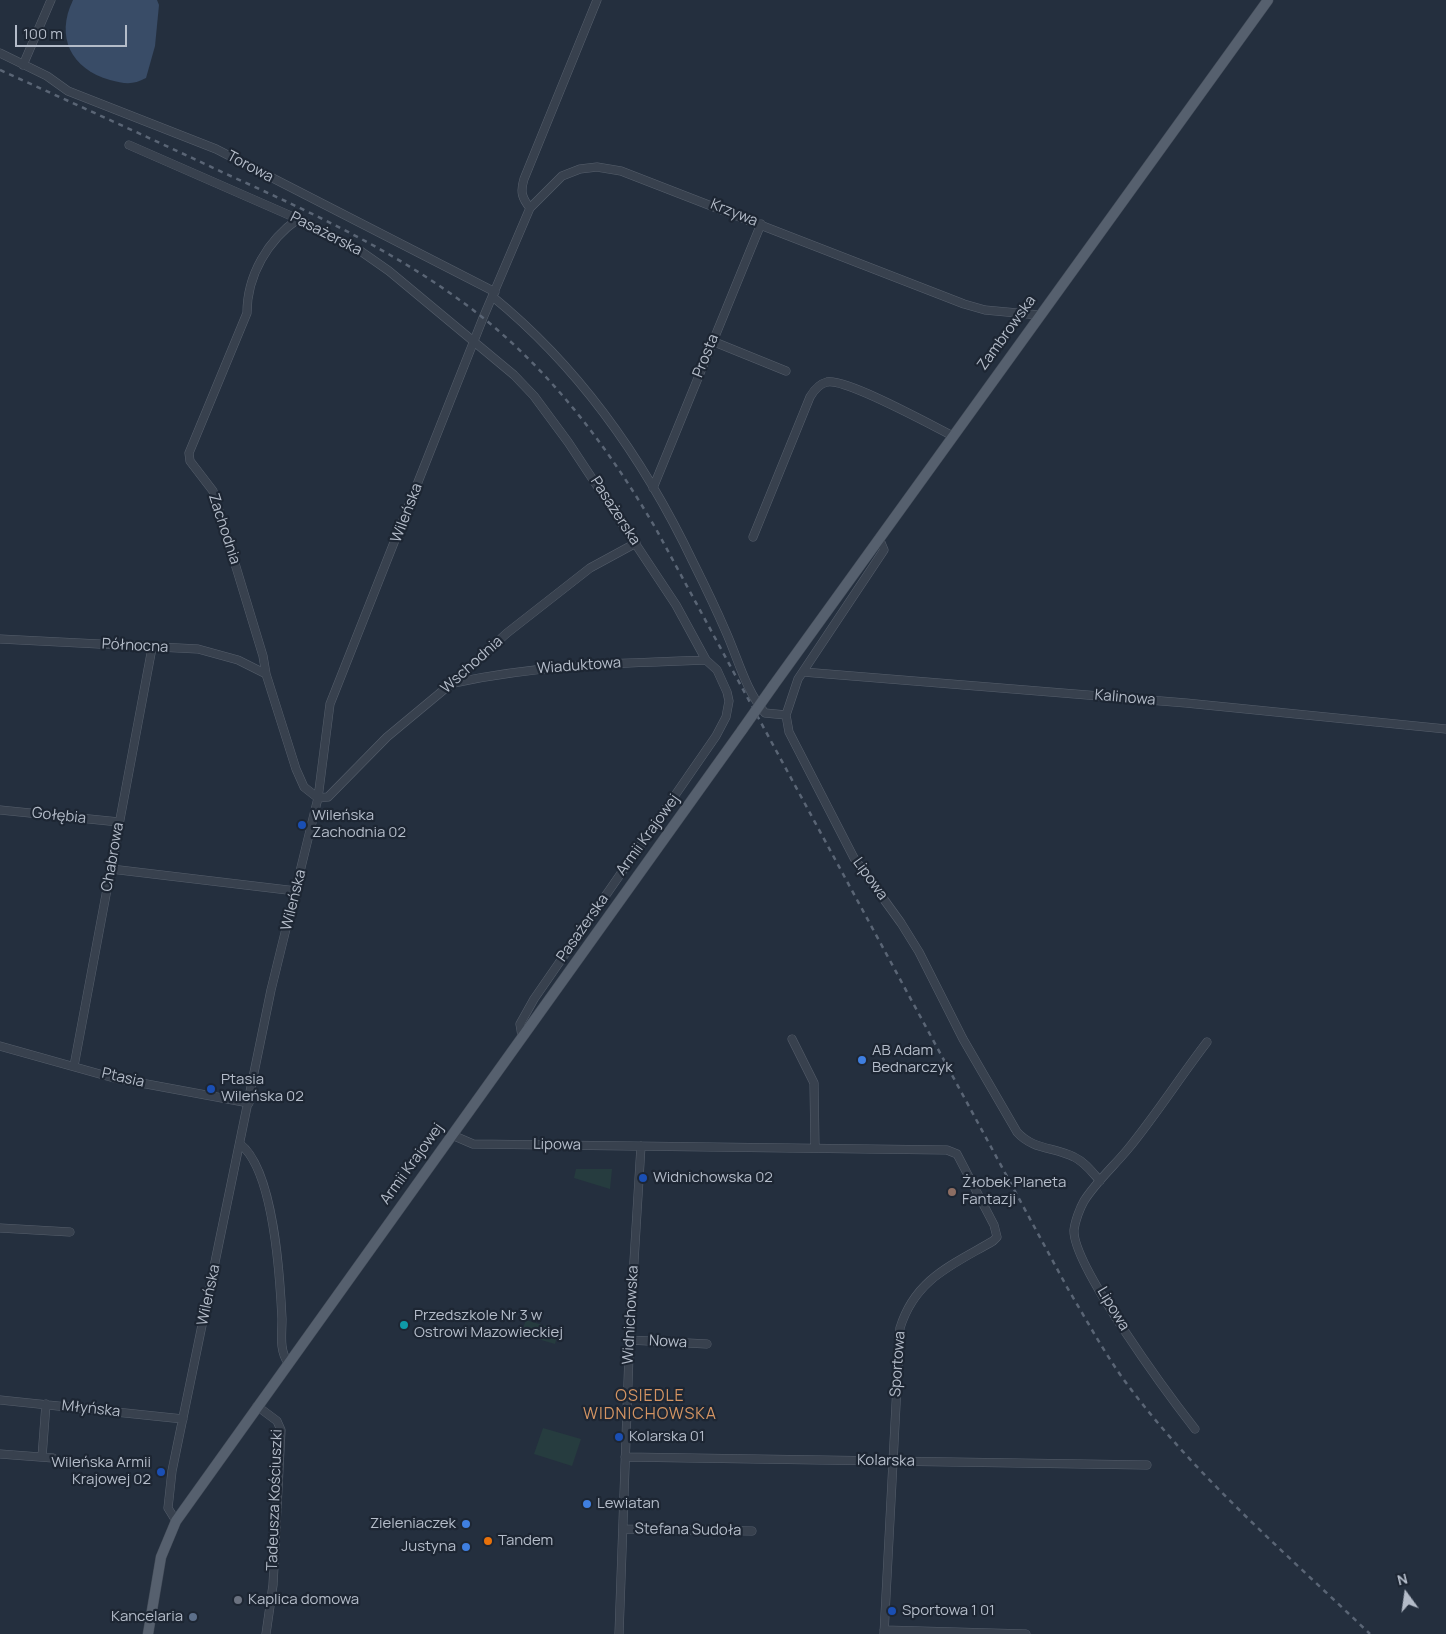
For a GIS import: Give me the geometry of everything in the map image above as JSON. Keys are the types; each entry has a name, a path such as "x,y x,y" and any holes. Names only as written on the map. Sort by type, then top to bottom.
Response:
{"main road":[{"name":"Zambrowska","path":"774,686 952,436 1268,0"},
{"name":"Armii Krajowej","path":"148,1634 161,1557 176,1522 774,686"}],"street":[{"path":"23,64 50,0"},
{"path":"530,208 523,199 521,188 597,0"},
{"name":"Torowa","path":"0,53 23,64 68,91 216,149 494,294 595,400 653,488 694,563 726,630 756,703 765,713 786,715"},
{"name":"Pasażerska","path":"129,145 298,219 360,250 389,271 514,376 534,396 568,442 676,604 706,660 717,670 727,692 726,717 691,774 534,999 520,1024 522,1036"},
{"name":"Krzywa","path":"494,294 530,208 562,176 580,169 597,167 621,171 643,178 964,304 985,310 1040,315"},
{"name":"Zachodnia","path":"298,219 270,244 258,267 247,298 247,313 189,453 190,462 213,491 264,656 266,674 296,770 304,787 318,798"},
{"name":"Prosta","path":"653,488 760,224"},
{"name":"Wileńska","path":"176,1522 170,1514 167,1501 271,990 318,798 330,704 494,294"},
{"path":"712,341 786,371"},
{"path":"753,537 810,397 819,386 828,382 842,384 892,404 952,436"},
{"path":"786,715 793,692 803,672 884,550 879,538"},
{"name":"Wschodnia","path":"318,798 328,797 387,736 452,683 508,633 590,568 636,543"},
{"name":"Północna","path":"0,639 198,649 238,660 266,674"},
{"name":"Chabrowa","path":"74,1066 152,648"},
{"name":"Wiaduktowa","path":"452,683 577,664 706,660"},
{"name":"Kalinowa","path":"803,672 1186,703 1446,729"},
{"name":"Lipowa","path":"786,715 794,741 854,858 901,923 919,952 963,1039 1017,1132 1026,1142 1075,1157 1087,1166 1100,1181"},
{"name":"Gołębia","path":"0,810 119,822"},
{"path":"111,869 296,891"},
{"path":"792,1039 814,1083 815,1148"},
{"name":"Lipowa","path":"1195,1429 1152,1373 1092,1276 1076,1243 1074,1230 1084,1201 1129,1148 1207,1042"},
{"name":"Ptasia","path":"0,1046 114,1078 249,1103"},
{"name":"Lipowa","path":"452,1135 473,1144 953,1151"},
{"path":"240,1144 251,1154 270,1203 282,1319 282,1352 288,1363"},
{"name":"Widnichowska","path":"619,1634 629,1340 641,1146"},
{"name":"Sportowa","path":"884,1632 898,1341 906,1310 922,1286 935,1275 997,1237 994,1225 957,1154 953,1151"},
{"path":"0,1228 70,1232"},
{"name":"Nowa","path":"629,1340 708,1344"},
{"name":"Młyńska","path":"0,1400 183,1419"},
{"path":"42,1457 46,1404"},
{"name":"Tadeusza Kościuszki","path":"258,1406 277,1421 281,1430 273,1585 266,1634"},
{"path":"0,1454 53,1458"},
{"name":"Kolarska","path":"624,1457 1147,1465"},
{"name":"Stefana Sudoła","path":"623,1529 752,1531"},
{"path":"884,1632 1026,1634"}],"green space":[{"path":"576,1169 612,1169 610,1189 574,1178"},
{"path":"526,1320 559,1330 555,1344 521,1334"},
{"path":"543,1428 581,1439 572,1466 534,1454"}],"water":[{"path":"73,0 157,0 159,5 155,46 146,78 129,83 110,80 96,75 76,60 70,50 66,27"}],"railway":[{"path":"0,70 292,204 390,255 422,274 482,317 533,363 557,389 600,442 656,529 1068,1289 1115,1367 1160,1425 1217,1488 1370,1634"}],"place":[{"name":"Wileńska Zachodnia 02","path":"302,825"},
{"name":"AB Adam Bednarczyk","path":"862,1060"},
{"name":"Ptasia Wileńska 02","path":"211,1089"},
{"name":"Widnichowska 02","path":"643,1178"},
{"name":"Żłobek Planeta Fantazji","path":"952,1192"},
{"name":"Przedszkole Nr 3 w Ostrowi Mazowieckiej","path":"404,1325"},
{"name":"Kolarska 01","path":"619,1437"},
{"name":"Wileńska Armii Krajowej 02","path":"161,1472"},
{"name":"Lewiatan","path":"587,1504"},
{"name":"Zieleniaczek","path":"466,1524"},
{"name":"Tandem","path":"488,1541"},
{"name":"Justyna","path":"466,1547"},
{"name":"Kaplica domowa","path":"238,1600"},
{"name":"Sportowa 1 01","path":"892,1611"},
{"name":"Kancelaria","path":"193,1617"}],"district":[{"name":"OSIEDLE WIDNICHOWSKA","path":"650,1406"}]}
